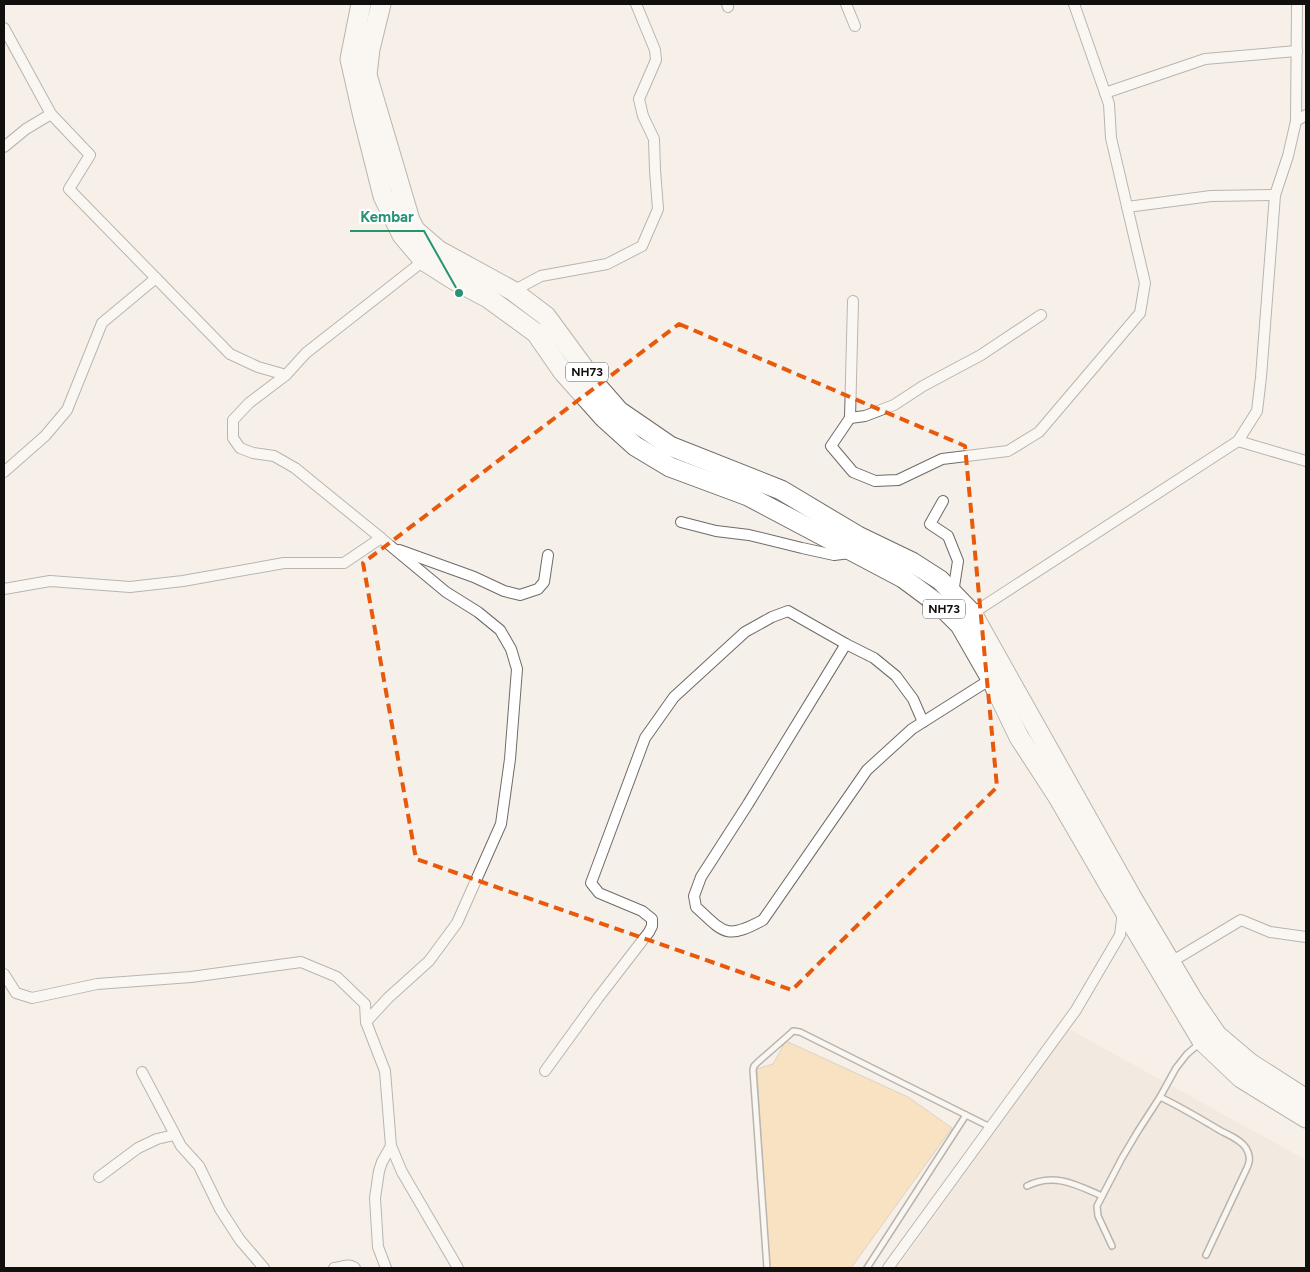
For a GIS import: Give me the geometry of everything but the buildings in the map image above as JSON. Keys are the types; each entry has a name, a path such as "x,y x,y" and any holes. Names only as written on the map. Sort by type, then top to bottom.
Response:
{"highway":[{"name":"NH73","path":"361,4 350,59 383,196 402,235 431,255 513,291 546,316 598,387 619,411 670,446 781,490 858,536 912,562 940,580 953,593 991,679 1020,737 1058,797 1202,1041 1241,1078 1306,1118"},
{"name":"NH73","path":"380,4 370,49 367,75 410,220 431,255 454,280 488,298 536,333 563,372 604,418 635,446 670,467 748,496 903,578 942,607 966,619 1193,1000 1217,1035 1250,1063 1306,1099"}],"street":[{"path":"513,291 541,276 607,264 642,246 658,209 654,139 643,116 639,99 656,60 655,50 636,4"},
{"path":"846,4 855,26"},
{"path":"852,301 850,418 831,446 853,472 875,481 898,480 942,458 1008,451 1039,432 1140,314 1145,283 1111,138 1110,104 1074,4"},
{"path":"966,619 1238,441 1257,411 1275,195 1288,156 1296,121 1297,4"},
{"path":"4,28 51,114 90,155 69,189 230,354 258,368 286,375"},
{"path":"1105,93 1204,58 1296,51"},
{"path":"4,147 51,114"},
{"path":"1296,121 1306,115"},
{"path":"1128,207 1211,196 1275,195"},
{"path":"366,1022 388,998 429,961 457,923 501,824 510,759 517,669 511,649 500,630 478,612 446,592 295,468 274,456 253,454 240,448 234,438 233,420 249,403 286,375 306,353 431,255"},
{"path":"4,472 44,436 67,410 102,323 156,278"},
{"path":"850,418 865,416 894,405 923,386 981,355 1040,315"},
{"path":"1238,441 1306,461"},
{"path":"943,501 930,524 948,536 958,561 953,593"},
{"path":"680,522 716,531 749,535 834,555 854,552"},
{"path":"4,589 50,581 130,586 184,581 284,563 344,563 381,538"},
{"path":"393,548 474,577 504,591 520,594 538,589 544,582 548,555"},
{"path":"545,1071 652,926 652,920 642,911 599,893 591,883 605,850 645,738 674,697 745,632 788,611 874,658 896,676 913,699 923,722"},
{"path":"846,644 701,877 694,896 696,907 721,930 726,932 747,929 763,920 867,770 912,729 991,679"},
{"path":"888,1268 1076,1010 1120,935 1124,910"},
{"path":"1172,962 1241,920 1270,932 1306,937"},
{"path":"4,974 16,993 32,998 97,984 191,978 301,962 337,977 364,1004 366,1022 385,1071 391,1146 402,1172 458,1268"},
{"path":"142,1072 174,1135 199,1166 220,1209 240,1240 264,1268"},
{"path":"99,1177 138,1148 174,1135"},
{"path":"386,1268 378,1247 375,1198 378,1171 391,1146"},
{"path":"334,1268 347,1265 356,1268"}],"lane":[{"path":"767,1268 753,1070 758,1062 790,1034 797,1031 800,1032 991,1127"},
{"path":"1112,1246 1098,1216 1097,1206 1138,1131 1176,1068 1187,1054 1202,1041"},
{"path":"1160,1097 1192,1112 1238,1140 1249,1153 1250,1160 1246,1170 1206,1255"},
{"path":"867,1268 966,1115"},
{"path":"1027,1186 1036,1181 1049,1179 1066,1181 1102,1196"}],"highlighted area":[{"path":"679,324 965,446 997,787 792,990 416,859 363,563"}],"shaded area":[{"path":"1069,1029 1306,1160 1306,1268 897,1268"}],"place":[{"name":"Kembar","path":"459,293"}]}
